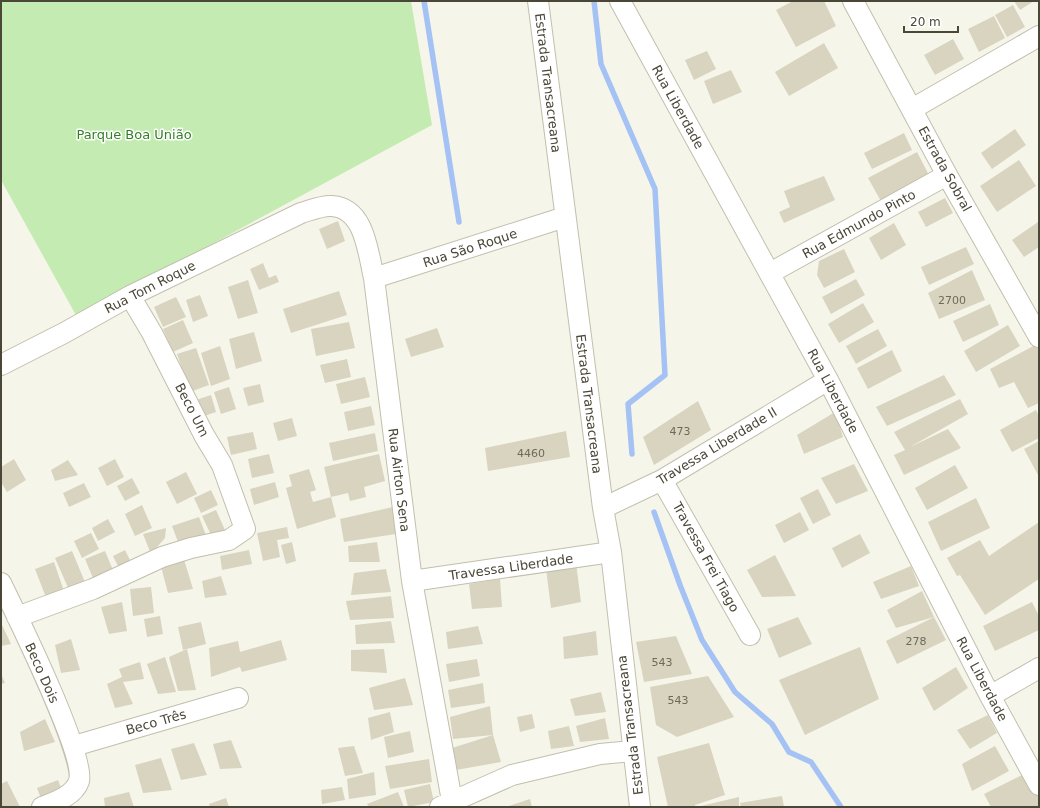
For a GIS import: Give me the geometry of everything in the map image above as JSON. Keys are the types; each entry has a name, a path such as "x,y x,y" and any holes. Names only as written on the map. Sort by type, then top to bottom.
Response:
{"street":[{"name":"Estrada Transacreana","path":"538,1 603,508 611,552 640,807"},
{"name":"Rua Liberdade","path":"620,1 828,380 990,696 1039,786"},
{"name":"Estrada Sobral","path":"853,1 947,175 1039,337"},
{"path":"912,109 1039,36"},
{"name":"Rua Edmundo Pinto","path":"770,273 947,175"},
{"name":"Rua Airton Sena","path":"301,213 330,205 344,208 352,214 362,230 374,278 412,581 446,804"},
{"name":"Rua Tom Roque","path":"1,365 64,333 130,296 301,213"},
{"name":"Rua São Roque","path":"374,278 565,217"},
{"name":"Beco Um","path":"17,616 93,590 162,557 191,548 229,540 244,529 222,465 204,435 152,333 130,296"},
{"name":"Travessa Liberdade II","path":"603,508 662,480 828,380"},
{"name":"Travessa Frei Tiago","path":"662,480 750,635"},
{"name":"Travessa Liberdade","path":"412,581 611,552"},
{"name":"Beco Dois","path":"1,583 74,746 79,765 80,774 78,783 69,794 42,807"},
{"path":"990,696 1039,668"},
{"name":"Beco Três","path":"74,746 238,698"},
{"path":"446,804 512,775 600,754 633,751"}],"green space":[{"name":"Parque Boa União","path":"1,1 411,1 432,125 77,317 1,180"}],"building":[{"path":"793,1 824,1 836,26 796,47 776,10"},
{"path":"1014,1 1034,1 1020,10"},
{"path":"1013,5 1025,27 1007,37 995,15"},
{"path":"994,16 1005,38 979,52 968,29"},
{"path":"953,39 964,59 935,75 924,55"},
{"path":"824,43 838,68 789,96 775,72"},
{"path":"707,51 716,69 694,80 685,60"},
{"path":"731,70 742,92 713,104 704,81"},
{"path":"1015,129 1026,145 992,169 981,153"},
{"path":"904,133 912,150 872,169 864,153"},
{"path":"917,152 930,177 882,203 868,178"},
{"path":"1019,160 1036,186 997,212 980,186"},
{"path":"824,176 835,200 784,223 779,212 790,207 784,191"},
{"path":"945,198 953,213 926,227 918,212"},
{"path":"338,221 345,241 327,249 319,229"},
{"path":"1038,222 1039,247 1024,257 1012,240"},
{"path":"894,223 906,245 881,260 869,238"},
{"path":"966,247 974,264 929,285 921,267"},
{"path":"844,249 855,272 824,288 817,275 819,261"},
{"path":"263,263 269,278 276,275 279,282 259,290 250,269"},
{"path":"972,270 985,300 939,319 928,293"},
{"path":"856,279 865,295 831,314 822,297"},
{"path":"248,280 258,313 238,319 228,287"},
{"path":"339,291 347,315 291,333 283,309"},
{"path":"200,295 208,316 193,322 186,300"},
{"path":"176,297 186,317 163,327 154,307"},
{"path":"863,303 874,322 839,343 828,324"},
{"path":"990,304 999,325 963,342 953,321"},
{"path":"183,320 193,343 173,352 163,329"},
{"path":"349,322 355,348 316,356 311,329"},
{"path":"1008,325 1020,346 976,372 964,351"},
{"path":"437,328 444,347 411,357 405,339"},
{"path":"878,329 887,346 856,364 846,346"},
{"path":"254,332 262,361 236,369 229,339"},
{"path":"1039,343 1039,403 1028,408 1014,382 999,388 990,369"},
{"path":"220,346 230,379 211,386 201,353"},
{"path":"196,348 209,385 190,392 177,354"},
{"path":"892,350 902,371 868,389 857,368"},
{"path":"347,359 351,377 325,383 320,365"},
{"path":"944,375 956,395 887,426 876,407"},
{"path":"365,377 370,397 341,404 336,384"},
{"path":"260,384 264,402 248,406 243,388"},
{"path":"229,387 236,409 221,414 214,392"},
{"path":"211,395 216,412 201,417 196,400"},
{"path":"960,399 968,414 910,447 948,429 961,448 904,475 894,455 905,450 894,432"},
{"path":"698,401 711,430 654,465 643,437"},
{"path":"371,406 375,425 348,431 344,412"},
{"path":"1036,410 1039,416 1039,438 1012,452 1000,430"},
{"path":"835,412 843,437 804,454 797,435"},
{"path":"292,418 297,436 278,441 273,423"},
{"path":"566,431 570,457 488,471 485,448"},
{"path":"253,432 257,449 231,455 227,437"},
{"path":"375,433 378,451 333,461 329,443"},
{"path":"1039,441 1039,475 1038,475 1024,449"},
{"path":"269,454 274,473 252,478 248,459"},
{"path":"379,454 385,481 364,487 366,497 350,501 348,493 331,497 324,467"},
{"path":"14,459 26,480 7,492 1,482 1,467"},
{"path":"115,459 124,477 107,486 98,468"},
{"path":"68,460 78,475 55,481 51,470"},
{"path":"854,464 868,491 836,504 821,478"},
{"path":"955,465 968,488 927,510 915,488"},
{"path":"309,469 316,490 310,492 313,502 331,497 336,517 297,529 286,488 292,486 289,475"},
{"path":"186,472 197,494 177,504 166,482"},
{"path":"132,478 140,493 125,501 117,486"},
{"path":"275,482 279,497 254,505 250,489"},
{"path":"84,483 91,497 69,507 63,493"},
{"path":"818,489 831,515 813,524 800,498"},
{"path":"211,490 218,505 201,513 194,498"},
{"path":"976,498 990,528 941,551 928,522"},
{"path":"142,505 152,528 135,536 125,514"},
{"path":"393,507 402,533 344,542 340,519"},
{"path":"216,510 225,530 212,537 202,516"},
{"path":"800,512 809,530 784,543 775,525"},
{"path":"199,517 207,538 180,547 172,526"},
{"path":"108,519 115,532 98,541 92,528"},
{"path":"1039,522 1039,579 985,615 960,575 957,576 947,558 980,540 989,556"},
{"path":"287,527 289,538 277,540 280,557 263,561 257,533"},
{"path":"166,528 165,538 151,554 143,534"},
{"path":"91,533 99,549 82,558 74,541"},
{"path":"860,534 870,553 842,568 832,548"},
{"path":"292,542 296,561 286,564 281,545"},
{"path":"377,542 380,562 349,562 348,546"},
{"path":"125,550 132,564 120,570 113,556"},
{"path":"249,550 252,564 222,570 220,556"},
{"path":"72,551 85,582 69,590 55,558"},
{"path":"105,551 115,575 95,583 85,559"},
{"path":"182,553 193,589 168,593 159,559"},
{"path":"775,555 796,596 762,597 747,570"},
{"path":"54,562 65,594 47,600 35,569"},
{"path":"576,563 581,602 551,608 546,569"},
{"path":"911,566 919,586 881,599 873,582"},
{"path":"386,569 391,592 351,595 354,573"},
{"path":"221,576 227,595 205,598 202,581"},
{"path":"500,579 502,607 472,609 469,584"},
{"path":"151,587 154,613 133,616 130,589"},
{"path":"922,591 934,617 896,628 887,610"},
{"path":"391,596 394,618 350,620 346,601"},
{"path":"122,602 127,631 109,634 101,607"},
{"path":"1032,602 1039,616 1039,630 995,651 983,626"},
{"path":"160,616 163,634 147,637 144,619"},
{"path":"798,617 812,644 779,658 767,629"},
{"path":"934,617 946,640 897,664 886,641"},
{"path":"391,621 395,643 356,644 355,625"},
{"path":"201,622 206,644 183,650 178,627"},
{"path":"2,625 11,644 1,646"},
{"path":"478,626 483,644 448,649 446,632"},
{"path":"596,631 598,655 564,659 563,637"},
{"path":"676,636 692,674 644,682 636,642"},
{"path":"71,639 80,670 61,673 55,645"},
{"path":"281,640 287,660 242,672 240,667 211,677 209,648 238,641 240,652"},
{"path":"860,647 879,699 805,735 779,680"},
{"path":"187,649 196,690 178,691 169,657"},
{"path":"384,649 387,673 351,671 351,650"},
{"path":"165,657 176,692 158,694 147,664"},
{"path":"477,659 480,676 449,682 446,664"},
{"path":"140,662 144,679 123,682 133,704 115,708 107,684 122,677 119,669"},
{"path":"956,667 968,688 934,711 922,688"},
{"path":"1,674 5,683 1,684"},
{"path":"708,676 734,717 677,737 656,725 650,687"},
{"path":"405,678 413,705 374,710 369,688"},
{"path":"483,683 485,703 451,708 448,690"},
{"path":"601,692 606,712 575,716 570,699"},
{"path":"490,706 493,735 453,739 450,717"},
{"path":"390,712 394,732 371,740 368,718"},
{"path":"532,714 535,728 520,732 517,717"},
{"path":"988,715 997,733 970,749 957,730"},
{"path":"605,718 609,739 580,742 576,726"},
{"path":"45,719 55,742 24,751 20,732"},
{"path":"569,726 574,746 551,749 548,731"},
{"path":"410,731 414,752 388,758 384,737"},
{"path":"493,735 501,762 456,770 452,748"},
{"path":"231,740 242,768 220,769 213,744"},
{"path":"194,743 207,775 181,780 171,749"},
{"path":"709,743 725,795 695,805 695,807 668,807 657,757"},
{"path":"354,746 363,773 345,776 338,748"},
{"path":"995,746 1009,771 972,791 962,764"},
{"path":"161,758 172,790 143,793 135,765"},
{"path":"429,759 432,782 390,789 385,766"},
{"path":"374,772 376,795 349,799 347,779"},
{"path":"1026,773 1039,797 1039,807 991,807 984,794"},
{"path":"58,780 64,796 43,804 37,788"},
{"path":"7,781 20,807 1,807 1,784"},
{"path":"430,784 434,802 408,807 404,790"},
{"path":"342,787 345,800 322,804 321,790"},
{"path":"129,792 134,807 105,807 104,798"},
{"path":"398,792 404,807 369,807 367,804"},
{"path":"782,796 784,807 741,807 740,803"},
{"path":"739,797 739,807 701,807 701,806"},
{"path":"226,798 229,807 210,807 209,804"},
{"path":"530,799 532,807 506,807"}],"waterway":[{"path":"424,1 459,222"},
{"path":"594,1 601,64 655,189 665,375 628,404 632,454"},
{"path":"654,512 680,585 702,640 735,692 772,724 789,752 811,762 841,807"}]}
